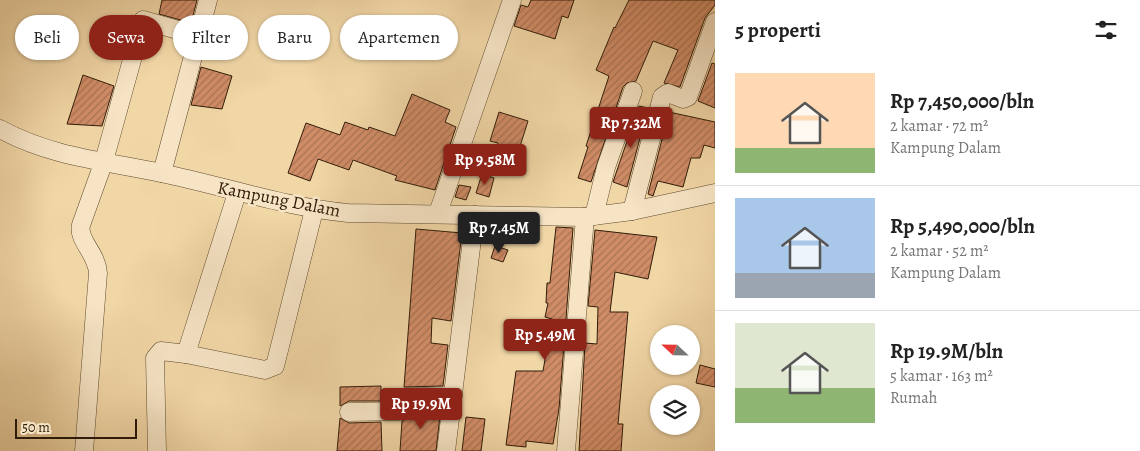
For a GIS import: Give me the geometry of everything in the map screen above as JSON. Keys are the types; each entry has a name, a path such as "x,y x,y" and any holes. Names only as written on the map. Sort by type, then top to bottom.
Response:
{"street":[{"path":"204,15 208,0"},
{"path":"438,213 512,0"},
{"path":"84,451 98,273 97,262 81,236 80,228 104,161 143,20 173,29"},
{"path":"632,211 662,97 668,93 685,99 689,95 715,22"},
{"path":"162,173 193,60"},
{"path":"566,451 590,216 633,91"},
{"name":"Kampung Dalam","path":"0,129 46,150 162,173 237,193 314,210 348,213 590,216 632,211 715,193"},
{"path":"186,354 237,193"},
{"path":"157,451 154,358 161,351 186,354 265,370 275,366 314,210"},
{"path":"446,451 475,215"},
{"path":"349,412 399,411 407,397 453,396"}],"building":[{"path":"162,0 197,0 193,15 173,15 173,18 159,14"},
{"path":"531,0 574,0 568,18 562,16 555,39 514,26 521,5 528,7"},
{"path":"629,0 715,0 715,5 705,18 680,87 664,83 678,50 653,41 636,81 627,83 623,87 591,182 578,178 588,147 586,146 609,76 596,70 614,27"},
{"path":"712,63 715,64 715,108 698,101"},
{"path":"201,67 232,76 222,109 191,105"},
{"path":"83,75 114,86 102,126 67,124"},
{"path":"412,94 450,110 445,122 456,127 435,190 395,180 397,176 353,160 349,170 318,159 310,181 288,173 306,123 340,135 345,122 368,130 369,127 395,136"},
{"path":"639,106 648,108 627,187 613,182"},
{"path":"499,112 528,121 515,162 495,156 498,143 490,141"},
{"path":"669,112 715,122 715,148 704,145 700,158 691,158 683,187 658,181 653,196 648,194"},
{"path":"482,174 494,178 489,197 476,193"},
{"path":"459,185 471,187 466,200 455,197"},
{"path":"556,227 573,228 559,409 553,444 526,441 526,447 506,445 516,371 543,371 552,319 545,317 548,303 546,303 547,283 550,283"},
{"path":"416,229 462,233 451,321 432,318 431,343 448,345 443,386 404,387"},
{"path":"595,230 657,237 648,279 615,272 610,312 628,312 618,424 623,424 621,451 579,451 585,343 597,344 598,307 588,306"},
{"path":"495,246 508,250 503,262 491,258"},
{"path":"700,365 715,369 715,387 696,383 698,375 700,375"},
{"path":"381,386 381,401 349,401 340,406 340,387"},
{"path":"413,407 441,407 436,451 400,451 402,421 408,417"},
{"path":"466,417 485,419 481,451 462,451"},
{"path":"340,418 349,423 381,422 382,451 337,451"}]}
